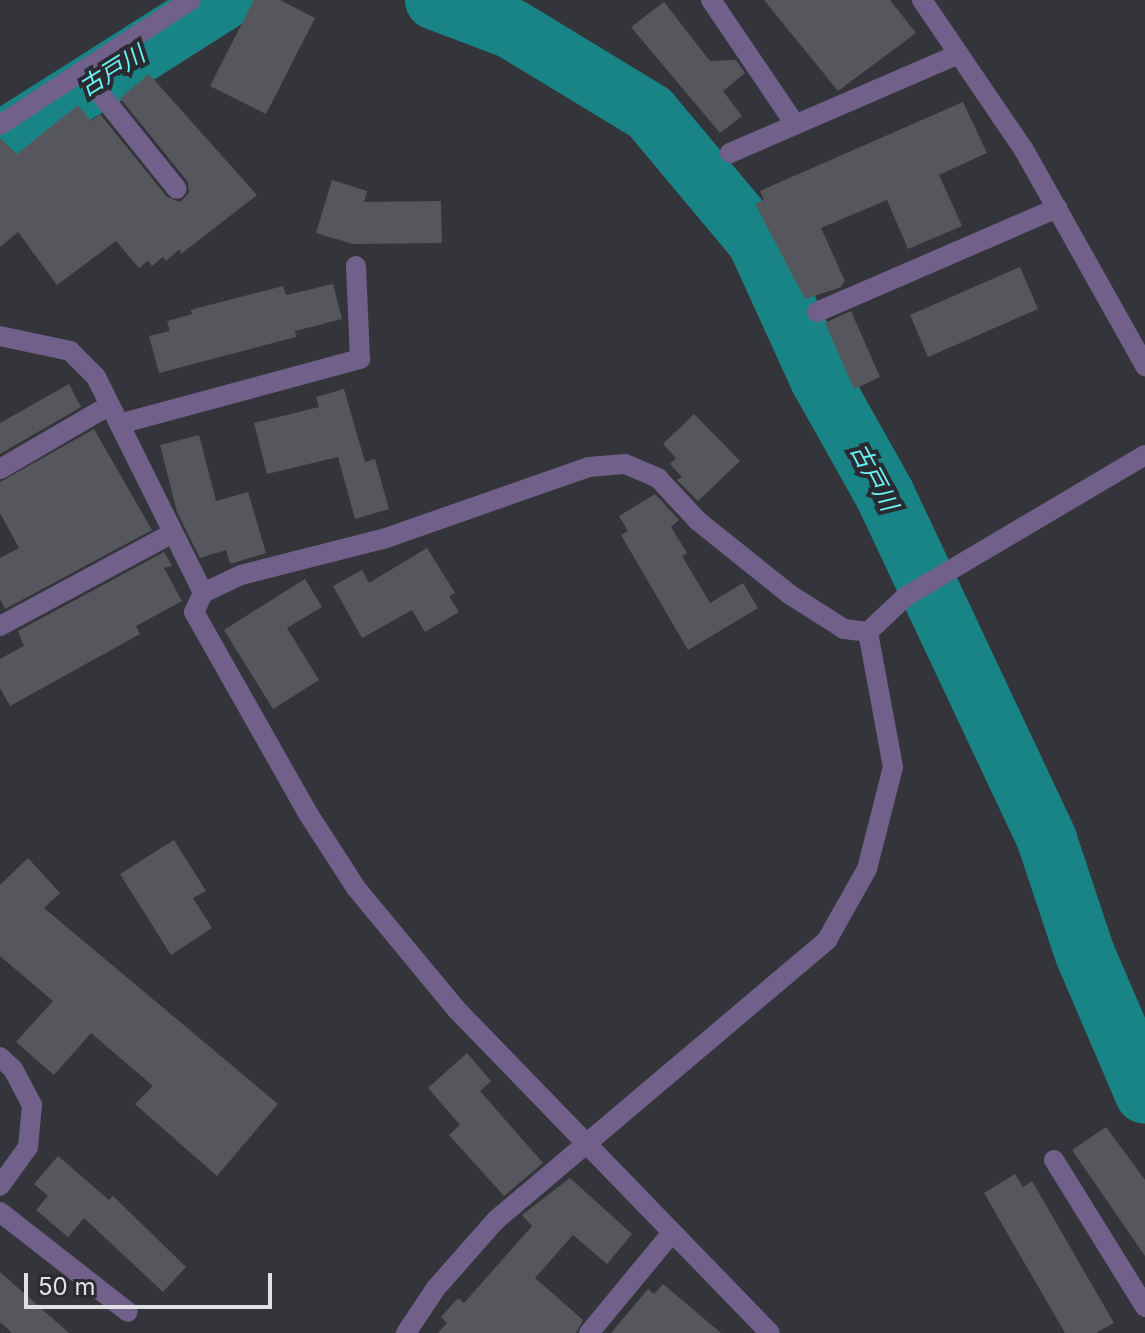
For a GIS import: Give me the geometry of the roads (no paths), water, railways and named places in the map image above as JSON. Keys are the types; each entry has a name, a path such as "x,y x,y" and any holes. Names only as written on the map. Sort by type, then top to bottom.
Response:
{"street":[{"path":"0,125 191,0"},
{"path":"711,0 795,124"},
{"path":"922,0 1057,208 1145,366"},
{"path":"730,153 959,54"},
{"path":"82,71 177,189"},
{"path":"817,312 1057,208"},
{"path":"0,469 115,415 360,359 356,266"},
{"path":"0,336 70,351 96,377 203,593"},
{"path":"868,632 905,597 1145,455"},
{"path":"770,1333 670,1235 456,1009 356,888 309,815 194,612 203,593 241,575 386,538 589,467 625,464 658,478 698,521 789,594 844,629 868,632"},
{"path":"0,626 173,533"},
{"path":"406,1333 436,1288 496,1220 581,1143 827,940 867,869 893,767 868,632"},
{"path":"0,1057 13,1069 32,1105 28,1147 0,1186"},
{"path":"1054,1160 1145,1307"},
{"path":"0,1212 128,1312"},
{"path":"589,1333 670,1235"}],"waterway":[{"name":"古戸川","path":"0,142 224,0"},
{"name":"古戸川","path":"435,0 512,29 650,113 757,241 820,379 885,495 1047,840 1085,954 1145,1094"}]}
